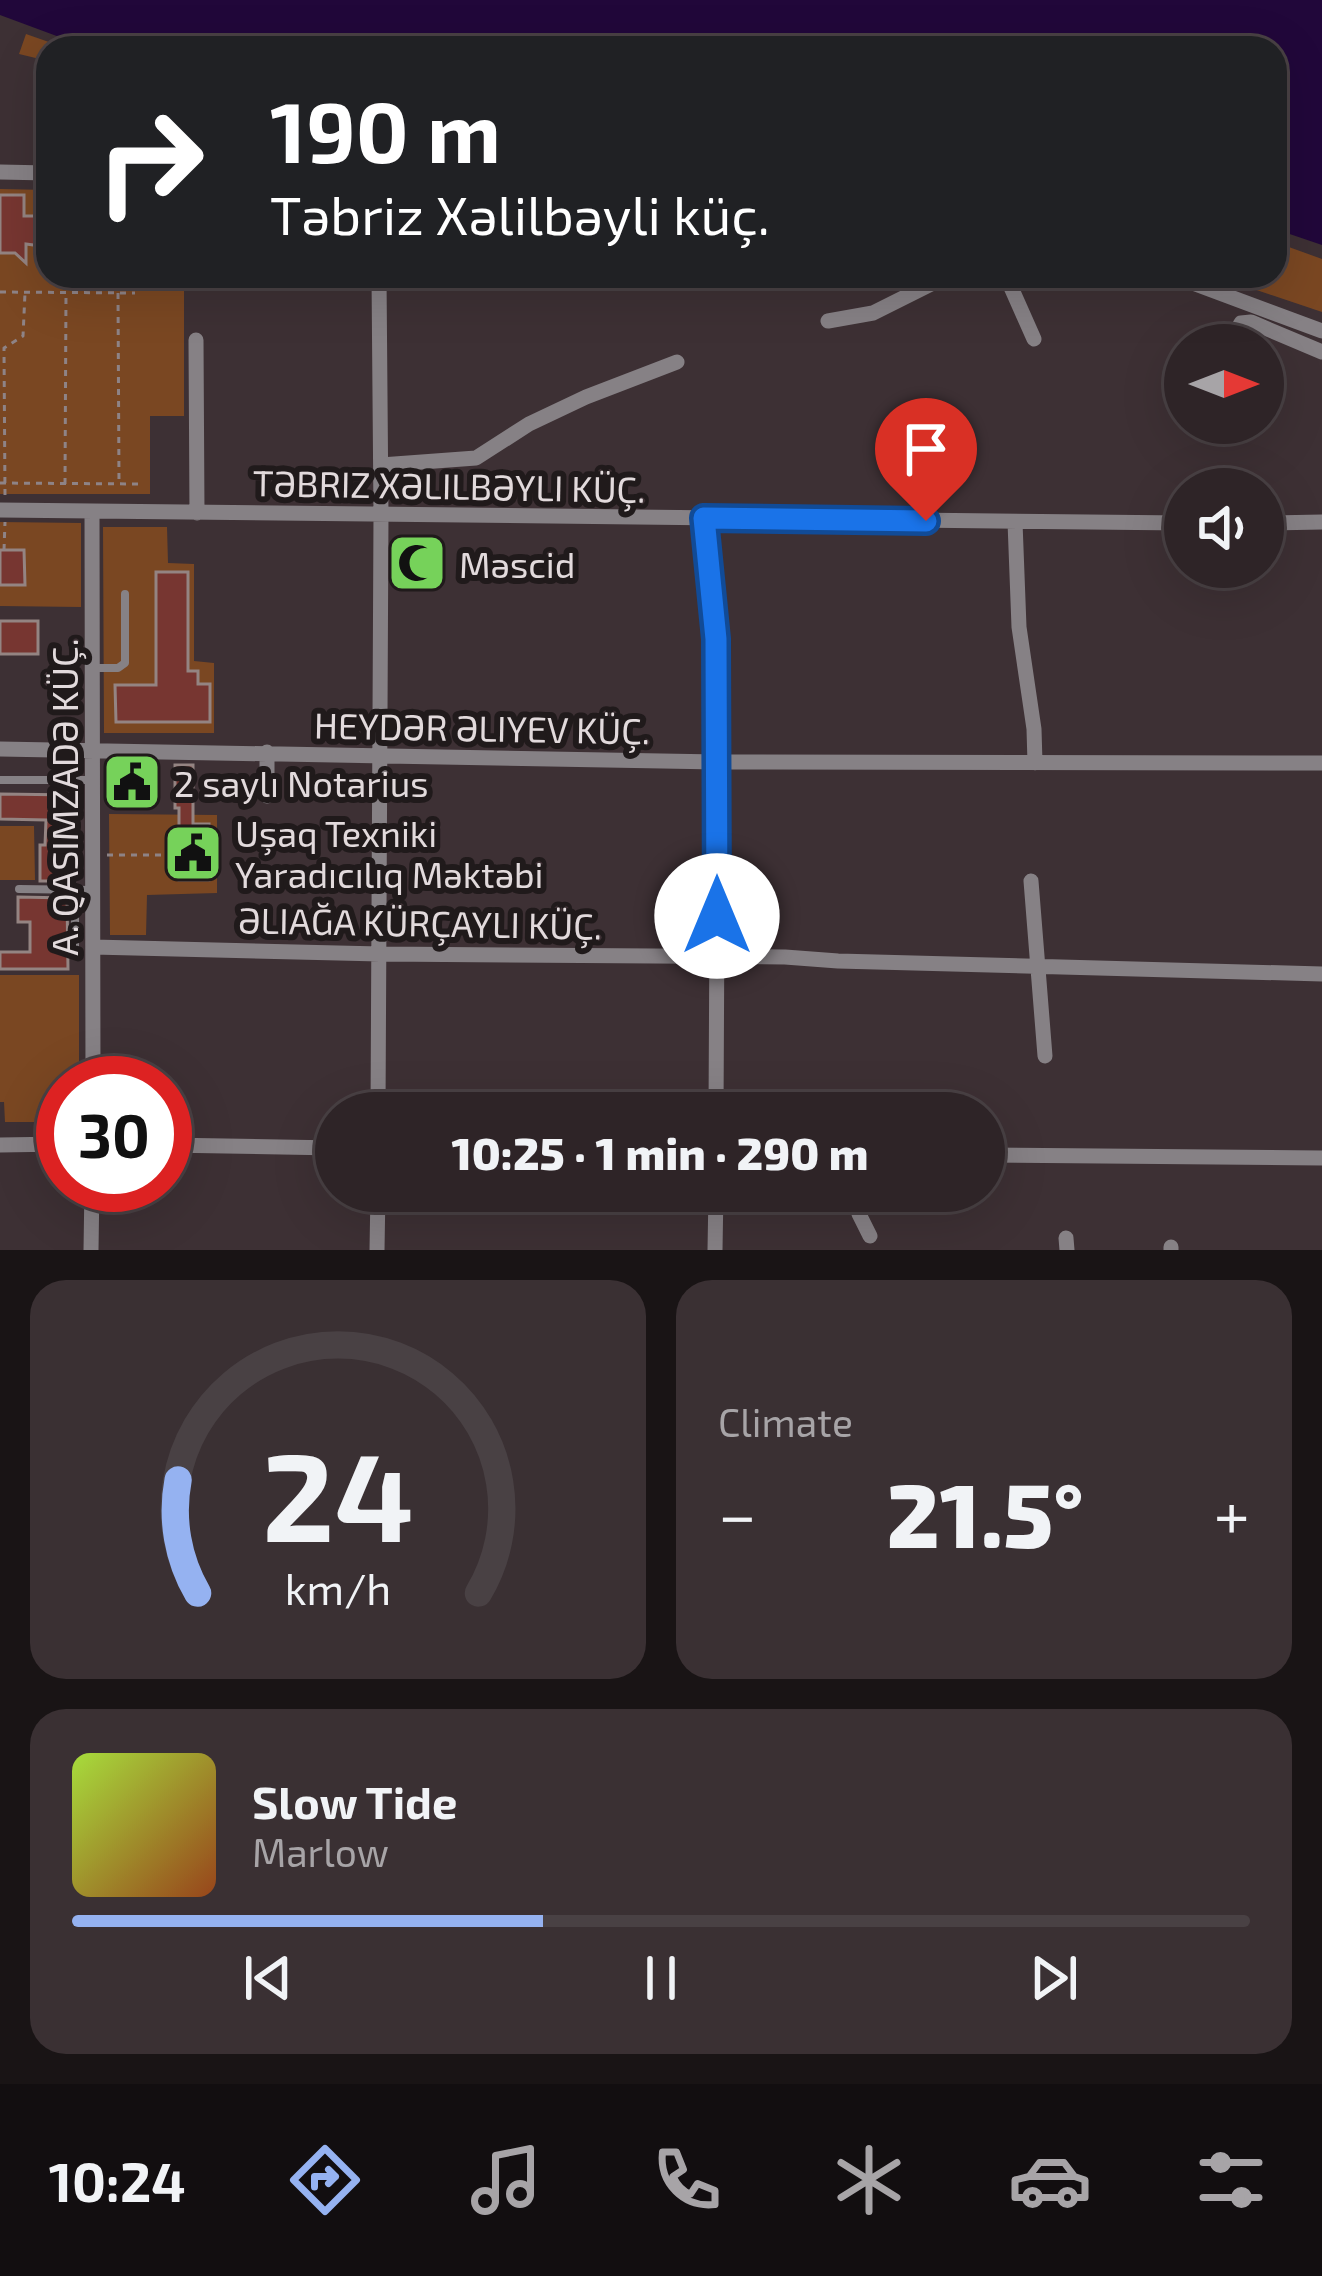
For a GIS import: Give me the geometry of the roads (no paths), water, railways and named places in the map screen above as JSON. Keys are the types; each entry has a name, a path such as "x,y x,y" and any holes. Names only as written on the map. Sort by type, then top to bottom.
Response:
{"street":[{"path":"0,172 36,172"},
{"path":"378,1092 379,288"},
{"path":"828,321 885,308 924,288"},
{"path":"1011,288 1034,339"},
{"path":"1206,288 1322,331"},
{"path":"1284,336 1322,352"},
{"path":"196,340 197,513"},
{"path":"381,465 476,458 529,424 677,362"},
{"name":"TƏBRIZ XƏLILBƏYLI KÜÇ.","path":"2,510 1164,524"},
{"path":"92,511 93,855 84,890 93,947 93,1056"},
{"path":"704,518 716,639 716,1092"},
{"path":"1015,522 1019,627 1035,763"},
{"path":"1284,523 1322,522"},
{"name":"HEYDƏR ƏLIYEV KÜÇ.","path":"0,749 718,762 1322,763"},
{"path":"267,796 268,752"},
{"path":"1031,881 1045,1056"},
{"path":"93,947 717,955 1322,974"},
{"path":"0,1144 36,1144"},
{"path":"192,1145 315,1148"},
{"path":"1005,1155 1322,1158"},
{"path":"91,1250 92,1212"},
{"path":"377,1250 378,1212"},
{"path":"715,1250 716,1212"},
{"path":"859,1212 870,1236"}],"lane":[{"path":"93,668 124,664 125,594"},
{"path":"0,779 93,780"},
{"path":"19,889 84,890 75,955"}],"place":[{"name":"Məscid","path":"417,563"},
{"name":"2 saylı Notarius","path":"132,782"},
{"name":"Uşaq Texniki Yaradıcılıq Məktəbi","path":"193,853"}]}
